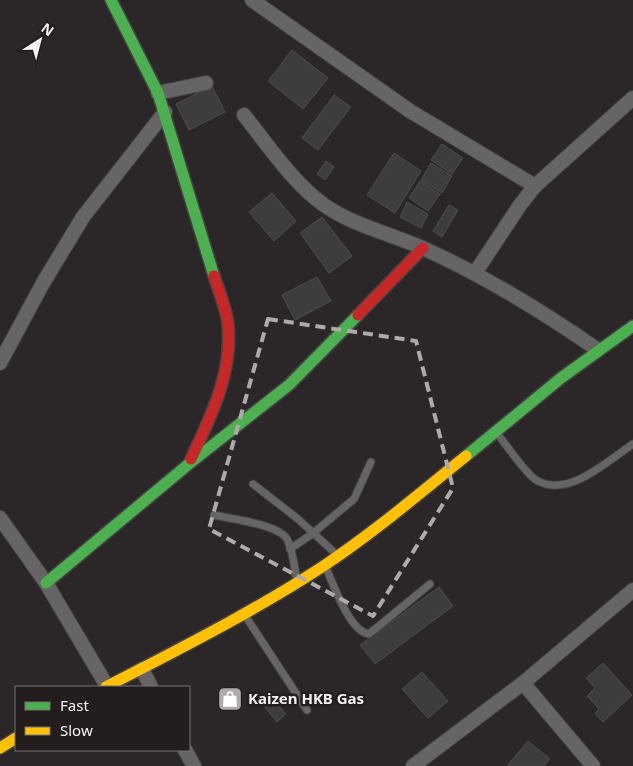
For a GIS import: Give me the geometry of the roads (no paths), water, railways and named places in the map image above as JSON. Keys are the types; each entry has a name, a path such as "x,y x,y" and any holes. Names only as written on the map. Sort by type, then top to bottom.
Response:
{"street":[{"path":"111,0 158,93 165,112 205,253 224,304 228,324 228,357 219,398 190,463"},
{"path":"252,0 410,111 535,186"},
{"path":"158,93 206,83"},
{"path":"475,273 520,205 535,186 633,98"},
{"path":"0,364 43,283 83,216 165,112"},
{"path":"244,115 302,185 323,204 342,216 423,248 508,290 598,350"},
{"path":"46,583 190,463 289,385 423,248"},
{"path":"108,686 244,614 298,583 338,556 598,350 633,326"},
{"path":"0,518 46,583 105,686"},
{"path":"413,766 522,683 633,590"},
{"path":"142,669 151,686"},
{"path":"522,683 592,766"},
{"path":"0,748 15,739"},
{"path":"186,751 194,766"}],"lane":[{"path":"496,431 534,479 551,486 577,481 633,444"},
{"path":"290,549 312,534 354,499 371,462"},
{"path":"252,484 298,519 312,534 338,556"},
{"path":"214,515 271,527 282,532 288,540 298,583"},
{"path":"324,565 352,622 362,633 369,634 430,584"},
{"path":"244,614 306,710"}],"place":[{"name":"Kaizen HKB Gas","path":"230,699"}]}
